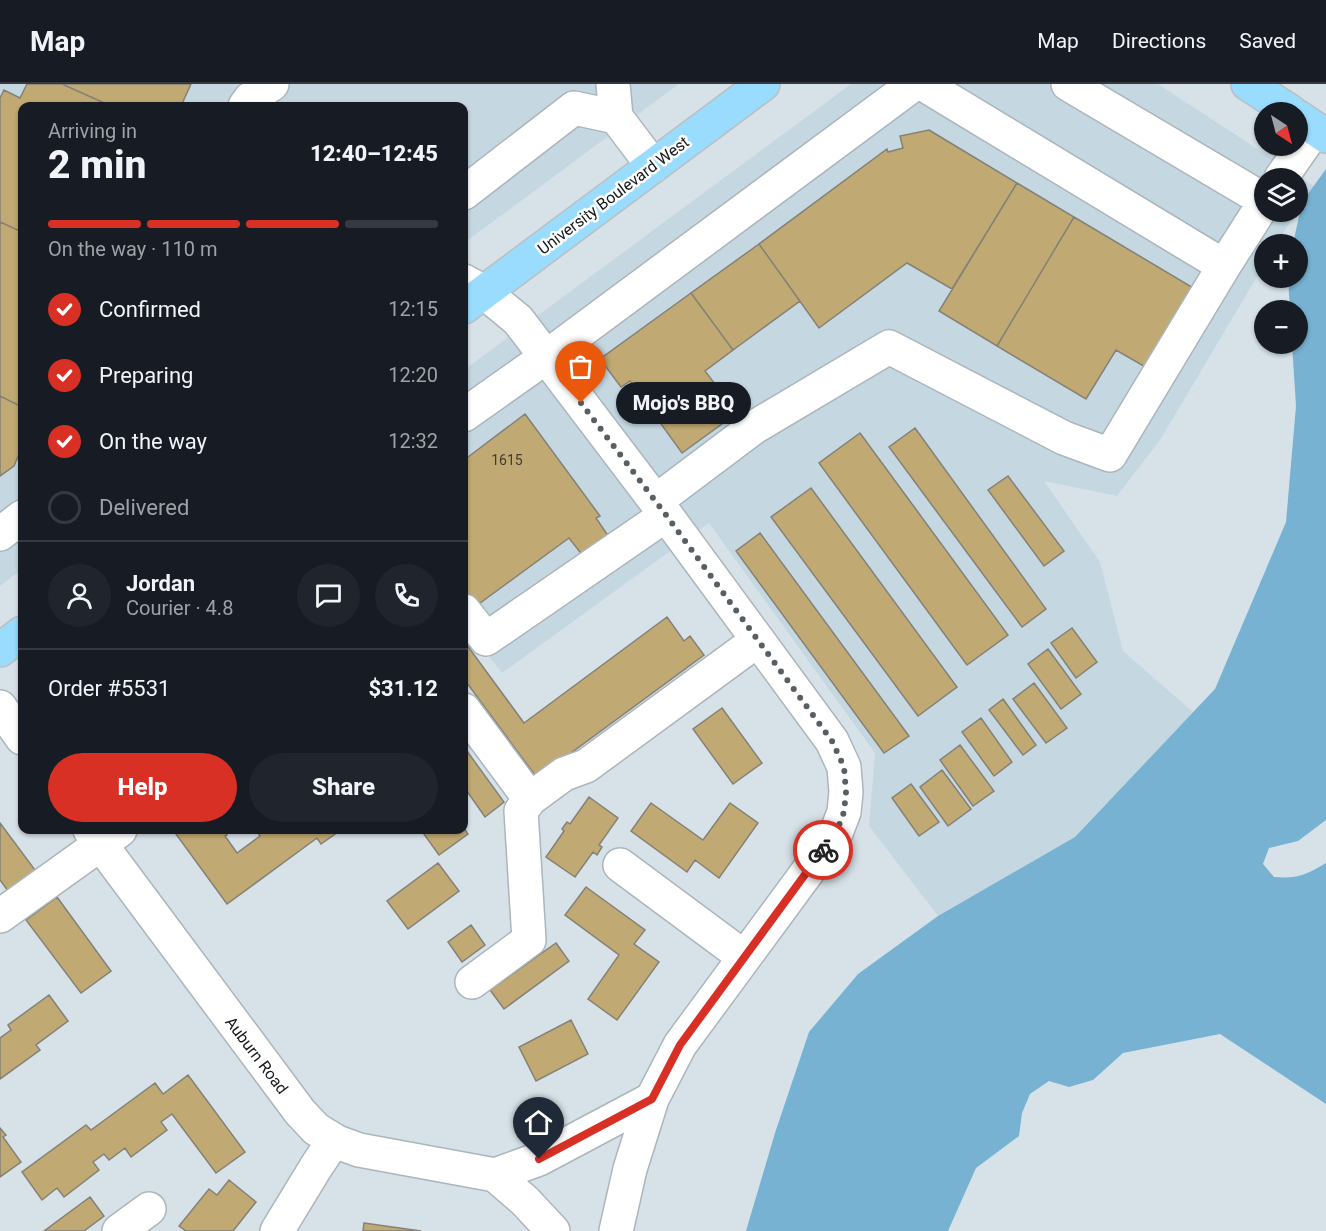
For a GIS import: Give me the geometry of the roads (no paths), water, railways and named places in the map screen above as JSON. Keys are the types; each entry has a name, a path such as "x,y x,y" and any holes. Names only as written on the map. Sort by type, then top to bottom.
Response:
{"main road":[{"name":"University Boulevard West","path":"470,293 653,165 763,84"},
{"path":"1248,84 1275,102"},
{"path":"0,650 18,636"}],"street":[{"path":"248,102 272,84"},
{"path":"613,84 616,117 653,165"},
{"path":"468,412 914,84"},
{"path":"923,84 1224,266"},
{"path":"1068,84 1254,196"},
{"path":"468,190 574,108 616,117"},
{"path":"468,616 486,639 661,508 753,428 889,346 1064,438 1110,455 1254,218"},
{"path":"470,293 518,320 661,508 832,741 844,767 846,792 844,812 836,833 680,1045 652,1099 630,1169 616,1231"},
{"path":"0,534 18,520"},
{"path":"472,982 529,940 521,811 530,799 564,774 586,766 758,640"},
{"path":"0,707 18,732"},
{"path":"468,715 530,799"},
{"path":"0,916 103,834"},
{"name":"Auburn Road","path":"103,834 300,1112 316,1128 334,1140 359,1150 495,1175"},
{"path":"620,865 744,957"},
{"path":"553,1231 525,1201 495,1175 539,1159 652,1099"},
{"path":"277,1231 334,1140"},
{"path":"119,1231 149,1209"}],"water":[{"path":"1326,169 1326,820 1298,841 1269,848 1263,864 1274,877 1289,877 1313,871 1326,863 1326,1104 1220,1034 1123,1053 1093,1080 1069,1087 1049,1081 1030,1094 1022,1113 1019,1136 976,1168 948,1231 746,1231 775,1133 809,1032 858,974 938,916 1075,837 1215,689 1286,522 1296,406 1293,354 1308,354 1308,300 1289,300 1289,288 1308,288 1308,234 1295,234 1298,222 1308,222 1308,194"}],"place":[{"name":"Mojo's BBQ","path":"581,403"}]}
